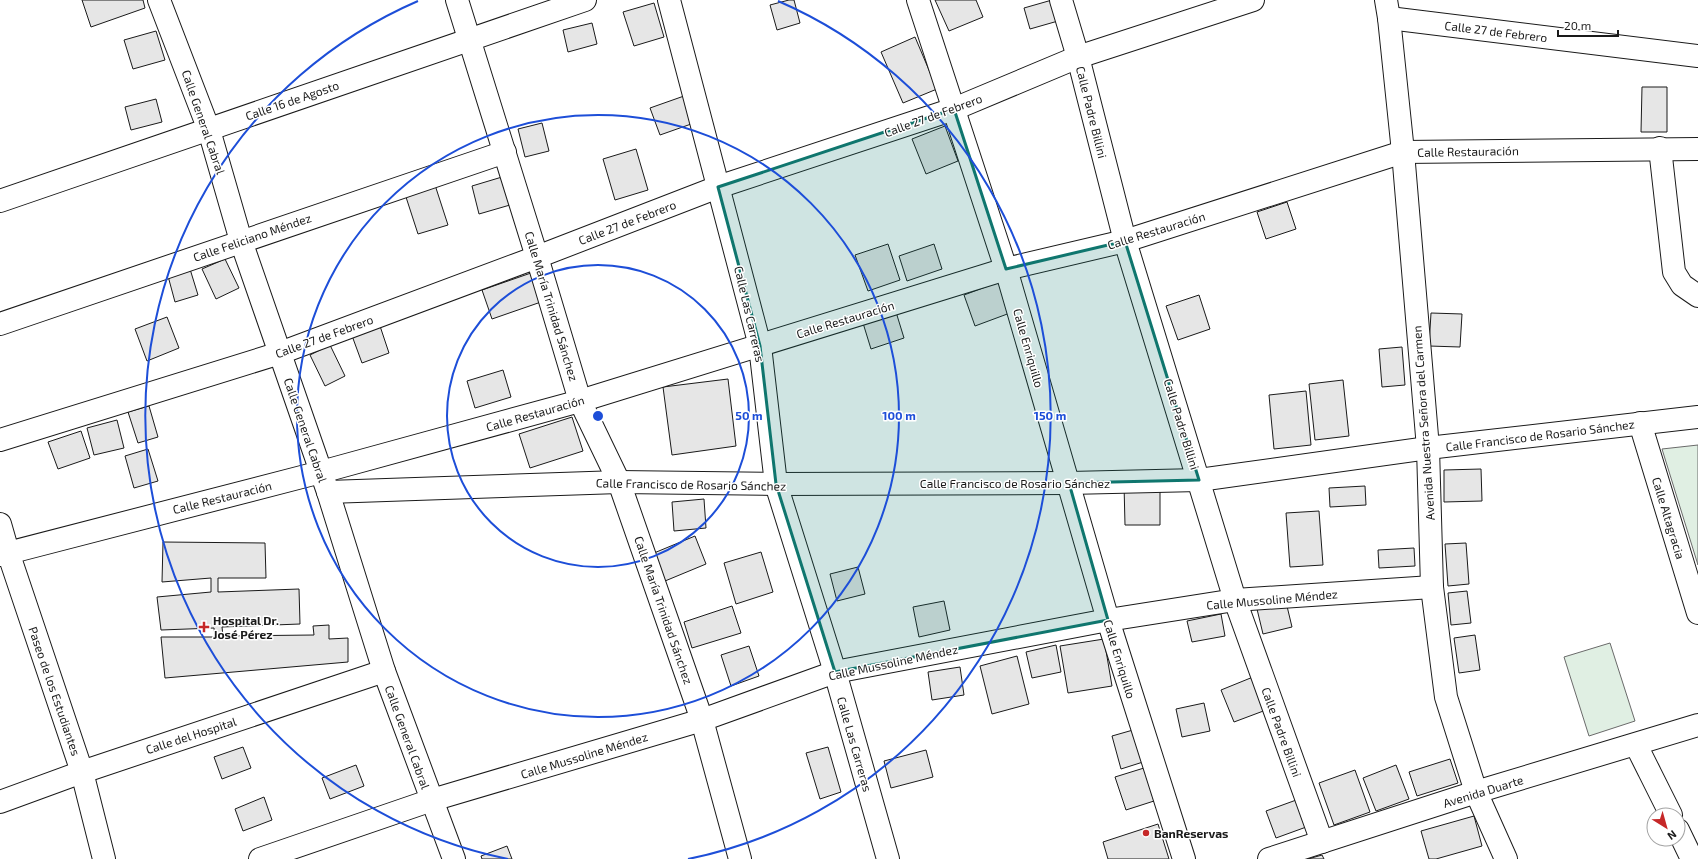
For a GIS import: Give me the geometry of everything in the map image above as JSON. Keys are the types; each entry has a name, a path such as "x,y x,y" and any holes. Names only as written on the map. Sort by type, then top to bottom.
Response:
{"street":[{"name":"Calle General Cabral","path":"160,0 208,130 242,241 328,492 384,671 454,859"},
{"name":"Calle María Trinidad Sánchez","path":"457,0 505,152 580,401 619,482 702,720 740,859"},
{"name":"Calle 16 de Agosto","path":"0,201 470,38 585,0"},
{"name":"Calle Las Carreras","path":"669,0 760,346 776,484 835,672 888,859"},
{"name":"Calle Enriquillo","path":"918,0 1006,269 1108,620 1184,859"},
{"name":"Calle Padre Billini","path":"1061,0 1078,58 1125,241 1235,600 1322,842"},
{"name":"Calle 27 de Febrero","path":"0,440 280,352 537,257 718,187 954,109 1078,58 1253,0"},
{"name":"Calle 27 de Febrero","path":"1388,9 1698,56"},
{"name":"Avenida Nuestra Señora del Carmen","path":"1388,9 1403,152 1428,448 1432,587 1446,697 1476,792 1506,859"},
{"name":"Calle Restauración","path":"4,554 321,472 580,401 1006,269 1125,241 1403,152 1660,148 1698,149"},
{"path":"1660,148 1674,272 1682,285 1698,296"},
{"name":"Calle Feliciano Méndez","path":"0,324 505,152"},
{"name":"Calle Francisco de Rosario Sánchez","path":"328,492 619,482 776,484 1069,484 1199,480 1428,448 1698,417"},
{"name":"Calle Altagracia","path":"1640,423 1698,613"},
{"name":"Paseo de los Estudiantes","path":"0,524 4,554 82,772 104,859"},
{"name":"Calle Mussoline Méndez","path":"260,859 432,800 702,720 835,672 1108,620 1235,600 1432,587"},
{"name":"Calle del Hospital","path":"0,802 82,772 384,671"},
{"name":"Avenida Duarte","path":"1269,859 1476,792 1636,745 1698,725"},
{"path":"1636,745 1666,807"},
{"path":"1686,847 1692,859"}],"highlighted area":[{"path":"954,109 1006,269 1125,241 1199,480 1069,483 1108,620 835,672 776,484 760,346 718,187"}],"green space":[{"path":"1698,445 1698,565 1662,449"},
{"path":"1610,643 1635,721 1589,736 1564,657"}],"building":[{"path":"82,0 143,0 145,8 91,27"},
{"path":"794,0 800,23 777,30 770,5"},
{"path":"935,0 976,0 983,17 949,31"},
{"path":"1052,0 1058,21 1030,29 1024,8"},
{"path":"654,3 664,37 634,46 623,12"},
{"path":"592,23 597,44 568,52 563,30"},
{"path":"156,31 165,60 133,69 124,40"},
{"path":"915,37 937,89 903,103 881,52"},
{"path":"1642,87 1667,87 1667,132 1641,132"},
{"path":"684,96 694,123 660,135 650,108"},
{"path":"156,99 162,122 131,130 125,107"},
{"path":"542,123 549,151 525,157 518,129"},
{"path":"945,126 958,161 926,174 912,139"},
{"path":"636,149 648,190 615,200 603,159"},
{"path":"502,177 510,205 479,214 472,186"},
{"path":"435,185 448,225 418,234 405,194"},
{"path":"1287,202 1296,229 1266,239 1257,212"},
{"path":"888,244 900,280 868,291 855,255"},
{"path":"934,244 942,269 907,281 899,256"},
{"path":"225,259 239,288 216,299 202,269"},
{"path":"190,269 198,295 175,302 168,276"},
{"path":"531,273 541,302 492,319 482,290"},
{"path":"999,282 1010,313 975,326 964,295"},
{"path":"1199,295 1210,329 1178,340 1166,306"},
{"path":"896,312 904,338 871,349 863,323"},
{"path":"1431,313 1462,314 1460,347 1429,346"},
{"path":"167,317 179,348 147,361 135,329"},
{"path":"379,323 389,353 362,363 351,333"},
{"path":"330,345 345,376 325,386 310,355"},
{"path":"1402,347 1405,385 1382,387 1379,349"},
{"path":"503,370 511,397 475,408 467,381"},
{"path":"728,379 736,446 672,455 663,387"},
{"path":"1343,380 1349,436 1315,440 1309,384"},
{"path":"1306,391 1311,445 1274,449 1269,395"},
{"path":"149,406 158,437 138,443 128,412"},
{"path":"572,417 583,451 530,468 519,434"},
{"path":"117,420 124,448 94,455 87,428"},
{"path":"81,431 90,458 58,469 48,442"},
{"path":"148,449 158,481 134,488 125,456"},
{"path":"1481,469 1482,501 1444,502 1444,470"},
{"path":"1160,483 1160,525 1125,525 1124,484"},
{"path":"1365,486 1366,505 1330,507 1329,488"},
{"path":"704,499 706,528 674,531 672,502"},
{"path":"1319,511 1323,565 1290,567 1286,513"},
{"path":"695,536 706,564 665,581 654,553"},
{"path":"163,542 265,543 266,578 218,578 218,592 299,589 300,624 222,627 223,636 314,635 313,626 329,625 329,639 348,638 348,662 165,678 161,637 215,637 214,628 161,630 157,597 211,592 211,578 162,582"},
{"path":"1466,543 1469,584 1448,586 1445,544"},
{"path":"1414,548 1415,566 1379,568 1378,550"},
{"path":"761,552 773,592 736,604 724,563"},
{"path":"858,567 865,594 837,601 830,574"},
{"path":"1467,591 1471,623 1451,625 1448,593"},
{"path":"944,601 950,630 919,637 913,607"},
{"path":"1286,602 1292,627 1263,634 1257,609"},
{"path":"732,606 741,633 692,648 684,622"},
{"path":"1221,614 1225,636 1192,642 1187,621"},
{"path":"1475,635 1480,670 1459,673 1454,638"},
{"path":"1104,639 1112,686 1068,693 1060,646"},
{"path":"1056,645 1061,672 1032,678 1026,652"},
{"path":"749,646 759,676 731,686 721,655"},
{"path":"1017,656 1029,704 992,714 980,666"},
{"path":"960,667 964,695 932,700 928,672"},
{"path":"1253,677 1266,710 1234,722 1221,690"},
{"path":"1204,703 1210,731 1182,737 1176,709"},
{"path":"1133,730 1143,762 1121,769 1112,736"},
{"path":"243,747 251,768 222,779 214,757"},
{"path":"828,747 841,792 820,799 806,753"},
{"path":"926,750 933,777 891,788 884,761"},
{"path":"1450,759 1458,783 1417,796 1409,772"},
{"path":"356,765 364,786 330,799 322,778"},
{"path":"1396,765 1409,799 1376,811 1363,778"},
{"path":"1144,768 1154,801 1126,810 1115,777"},
{"path":"1355,770 1370,812 1334,825 1319,783"},
{"path":"264,797 272,820 243,831 235,809"},
{"path":"1299,799 1309,826 1276,838 1266,811"},
{"path":"1474,816 1482,846 1436,859 1429,859 1421,831"},
{"name":"BanReservas","path":"1158,824 1169,859 1108,859 1103,842"},
{"path":"507,846 512,859 482,859 481,856"},
{"path":"1322,855 1324,859 1308,859"}],"place":[{"name":"Hospital Dr. José Pérez","path":"204,627"},
{"name":"BanReservas","path":"1146,833"}]}
